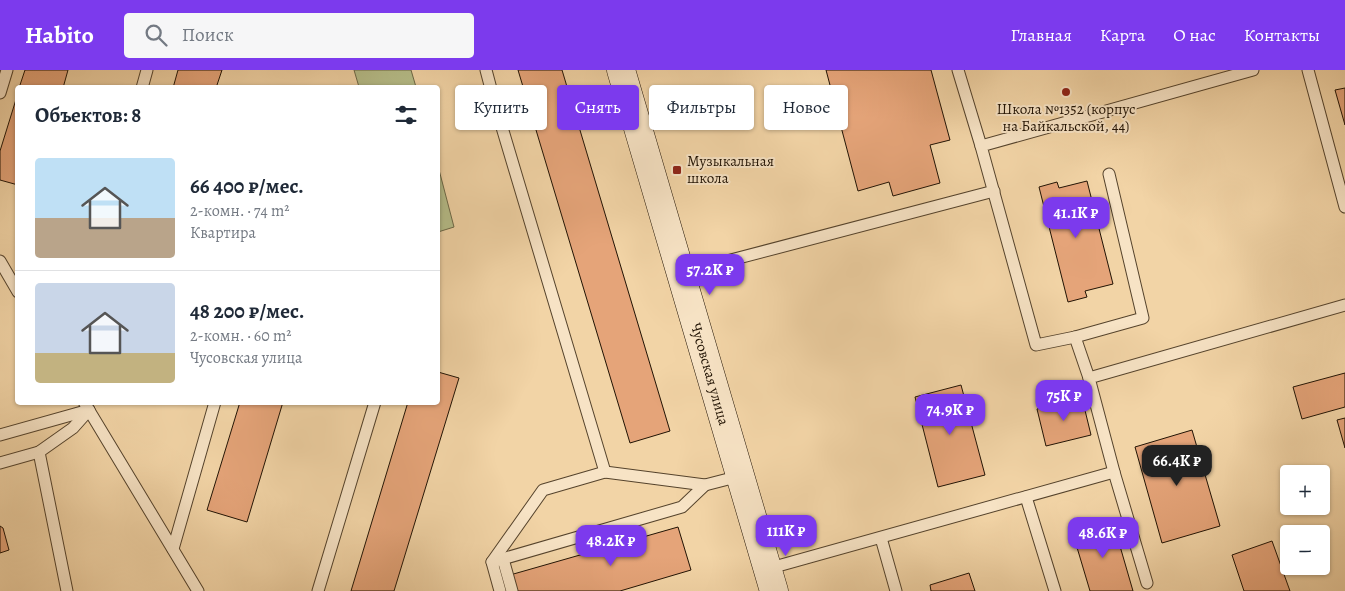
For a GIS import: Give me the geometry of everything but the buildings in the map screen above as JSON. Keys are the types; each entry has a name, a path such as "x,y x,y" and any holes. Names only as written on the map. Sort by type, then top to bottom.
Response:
{"street":[{"name":"Чусовская улица","path":"621,70 771,580"}],"lane":[{"path":"0,92 7,70"},
{"path":"143,85 147,70"},
{"path":"486,70 605,472"},
{"path":"958,70 994,191 1036,345 1075,337 1143,318 1109,174"},
{"path":"981,146 1253,70"},
{"path":"1308,70 1345,207"},
{"path":"681,274 994,191"},
{"path":"0,261 15,287"},
{"path":"1089,378 1345,305"},
{"path":"1075,337 1089,378 1114,472 1147,583"},
{"path":"173,549 215,405"},
{"path":"318,591 374,405"},
{"path":"86,406 198,591"},
{"path":"0,435 86,406"},
{"path":"0,463 39,452 73,428 86,406"},
{"path":"39,452 67,591"},
{"path":"500,591 497,560 543,490 605,472 705,486 740,476"},
{"path":"771,580 880,538 1114,472"},
{"path":"497,560 682,507 705,486"},
{"path":"1026,497 1055,591"},
{"path":"880,538 896,591"},
{"path":"497,560 512,591"}],"green space":[{"path":"354,70 411,70 415,85 358,85"},
{"path":"440,174 454,227 440,231"}],"place":[{"name":"Школа №1352 (корпус на Байкальской, 44)","path":"1066,92"},
{"name":"Музыкальная школа","path":"677,170"}]}
